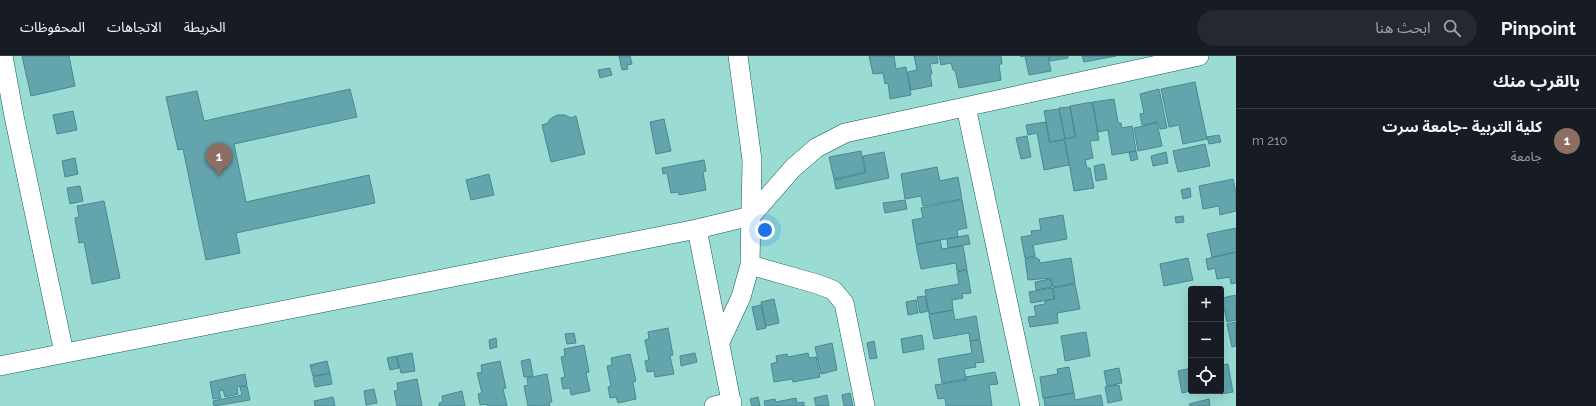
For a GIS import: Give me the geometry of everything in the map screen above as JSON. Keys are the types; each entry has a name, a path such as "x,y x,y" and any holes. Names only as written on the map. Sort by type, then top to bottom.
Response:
{"street":[{"path":"3,56 14,116 64,353"},
{"path":"720,342 741,296 750,265 752,160 738,56"},
{"path":"0,366 697,229 751,216 792,168 816,148 845,133 1199,56"},
{"path":"966,107 1030,406"},
{"path":"697,229 720,342 726,405"},
{"path":"750,265 833,290 844,303 865,406"}],"building":[{"path":"22,56 69,56 75,86 31,96"},
{"path":"619,56 630,56 632,64 627,65 628,69 622,70"},
{"path":"869,56 894,56 896,69 906,67 911,95 890,99 888,83 885,84 883,73 873,74"},
{"path":"914,56 937,56 938,63 930,64 932,86 911,90 908,72 917,70"},
{"path":"939,56 1001,56 1002,64 999,64 1001,80 959,88 955,70 953,70 951,63 941,65"},
{"path":"1025,56 1048,56 1051,71 1029,75"},
{"path":"1049,56 1068,56 1068,58 1050,61"},
{"path":"1082,56 1116,56 1084,62"},
{"path":"610,68 612,75 600,78 598,70"},
{"path":"1195,82 1207,139 1183,144 1179,125 1169,127 1161,89"},
{"path":"350,89 357,117 234,144 246,202 369,175 375,203 236,233 240,253 206,260 183,149 178,150 166,97 197,91 204,121"},
{"path":"1159,89 1167,128 1160,129 1158,122 1142,125 1140,114 1144,113 1140,94"},
{"path":"1114,99 1118,123 1121,123 1122,128 1132,126 1136,151 1112,155 1108,130 1098,132 1093,102"},
{"path":"1092,102 1099,140 1090,141 1093,158 1085,160 1087,168 1090,168 1094,188 1074,191 1065,139 1076,137 1070,106"},
{"path":"1070,107 1075,137 1065,139 1059,108"},
{"path":"1059,109 1065,139 1050,142 1044,111"},
{"path":"73,111 77,130 57,134 53,115"},
{"path":"557,115 565,115 571,118 576,116 585,154 551,162 542,125 548,123 550,119"},
{"path":"664,119 671,151 656,154 650,122"},
{"path":"1046,122 1049,142 1064,140 1069,165 1044,170 1037,133 1028,135 1026,125"},
{"path":"1157,123 1162,146 1138,151 1134,128"},
{"path":"1219,135 1221,142 1209,144 1207,137"},
{"path":"1027,136 1031,157 1021,159 1016,138"},
{"path":"1205,144 1210,166 1178,172 1173,151"},
{"path":"861,151 865,172 834,179 829,157"},
{"path":"1136,151 1138,159 1131,161 1129,152"},
{"path":"884,152 889,178 836,189 834,180 866,173 863,156"},
{"path":"1166,152 1168,163 1153,166 1151,156"},
{"path":"75,158 78,174 65,177 62,161"},
{"path":"704,160 706,171 703,172 706,190 679,195 678,192 671,193 667,173 663,174 662,168"},
{"path":"1104,164 1107,179 1096,181 1094,166"},
{"path":"937,167 940,181 958,177 962,199 923,206 921,196 905,199 901,174"},
{"path":"489,174 494,195 471,200 466,180"},
{"path":"1233,179 1236,192 1236,211 1220,215 1219,206 1203,209 1199,186"},
{"path":"80,186 83,201 70,204 67,188"},
{"path":"1190,188 1191,197 1183,199 1181,190"},
{"path":"905,200 907,209 885,213 883,203"},
{"path":"962,200 967,228 957,230 958,237 916,244 912,220 923,218 921,208"},
{"path":"104,201 120,278 92,284 84,242 79,243 75,218 79,217 77,206"},
{"path":"1063,215 1067,239 1033,245 1035,256 1025,258 1021,237 1032,235 1031,231 1041,230 1039,219"},
{"path":"1183,216 1184,222 1176,223 1175,217"},
{"path":"1236,228 1236,252 1212,257 1207,234"},
{"path":"968,235 970,244 948,248 947,239"},
{"path":"940,240 942,249 963,246 967,269 957,271 956,263 921,269 916,245"},
{"path":"1236,252 1236,283 1231,284 1230,277 1217,279 1215,268 1208,270 1206,259"},
{"path":"1036,257 1039,259 1040,263 1071,258 1075,283 1053,287 1051,278 1028,280 1025,259"},
{"path":"1188,258 1193,280 1164,286 1160,264"},
{"path":"967,270 971,293 962,294 963,298 952,300 953,310 929,314 925,290 959,284 957,272"},
{"path":"1050,279 1052,287 1036,290 1035,282"},
{"path":"1075,284 1080,309 1057,313 1058,323 1030,327 1028,317 1036,316 1034,306 1045,304 1045,301 1055,299 1053,288"},
{"path":"1052,288 1054,299 1031,303 1029,292"},
{"path":"1236,295 1236,320 1227,322 1224,308 1224,298"},
{"path":"925,296 928,311 920,313 917,297"},
{"path":"774,299 779,323 766,326 761,302"},
{"path":"916,300 918,313 908,315 906,302"},
{"path":"761,305 766,328 757,330 752,307"},
{"path":"953,310 955,320 976,316 980,339 970,341 969,333 934,339 929,315"},
{"path":"1236,322 1236,346 1232,347 1227,324"},
{"path":"668,328 673,355 670,356 674,374 655,377 654,371 647,372 645,361 649,360 645,340 649,339 648,332"},
{"path":"1086,332 1090,356 1065,361 1061,336"},
{"path":"574,333 576,343 567,344 565,334"},
{"path":"922,335 924,349 903,353 901,339"},
{"path":"496,338 497,347 490,349 489,340"},
{"path":"980,340 984,362 975,363 976,367 964,369 966,379 942,383 938,359 972,353 970,341"},
{"path":"874,341 877,358 870,359 867,343"},
{"path":"832,343 837,370 821,374 815,347"},
{"path":"584,345 589,372 586,373 590,391 571,395 570,388 563,389 561,378 565,377 561,357 565,356 564,349"},
{"path":"412,353 415,371 401,373 397,356"},
{"path":"695,353 697,362 681,366 680,356"},
{"path":"808,353 809,358 816,357 820,377 793,382 792,379 774,382 771,364 777,362 776,356 787,354 788,357"},
{"path":"630,354 636,381 633,382 636,399 618,403 616,397 610,398 608,387 611,386 607,366 612,365 611,358"},
{"path":"396,356 399,368 390,370 387,358"},
{"path":"530,359 533,376 524,377 521,361"},
{"path":"327,361 330,373 313,376 310,365"},
{"path":"500,361 506,388 503,389 507,406 487,406 487,404 480,405 478,394 482,393 477,373 482,372 481,365"},
{"path":"1228,364 1233,392 1224,394 1224,365"},
{"path":"1069,367 1074,393 1043,398 1040,377 1058,374 1057,369"},
{"path":"1119,368 1122,383 1107,386 1104,371"},
{"path":"1188,369 1188,392 1182,393 1178,371"},
{"path":"995,372 998,384 989,385 992,406 946,406 945,398 938,399 935,385 967,380 966,377"},
{"path":"330,373 332,384 315,387 313,377"},
{"path":"245,374 247,385 237,387 238,394 225,397 223,390 219,391 221,398 213,399 210,382"},
{"path":"547,374 552,402 549,402 550,406 528,406 524,386 528,385 527,378"},
{"path":"417,379 422,406 397,406 394,391 398,390 397,383"},
{"path":"1119,385 1122,400 1108,403 1105,387"},
{"path":"247,386 250,400 214,406 213,401 242,395 240,387"},
{"path":"374,389 377,403 366,405 364,391"},
{"path":"462,391 465,406 439,406 439,403 443,402 442,396"},
{"path":"850,393 853,406 844,406 842,395"},
{"path":"1074,393 1075,400 1101,395 1103,406 1045,406 1044,398"},
{"path":"827,395 829,406 816,406 814,398"},
{"path":"333,397 335,406 315,406 314,401"},
{"path":"758,397 760,406 752,406 750,399"},
{"path":"796,398 797,403 804,402 804,406 765,406 764,401 775,399 776,402"},
{"path":"1209,399 1210,406 1190,406 1189,404"}],"place":[{"name":"كلية التربية -جامعة سرت","path":"219,176"}]}
